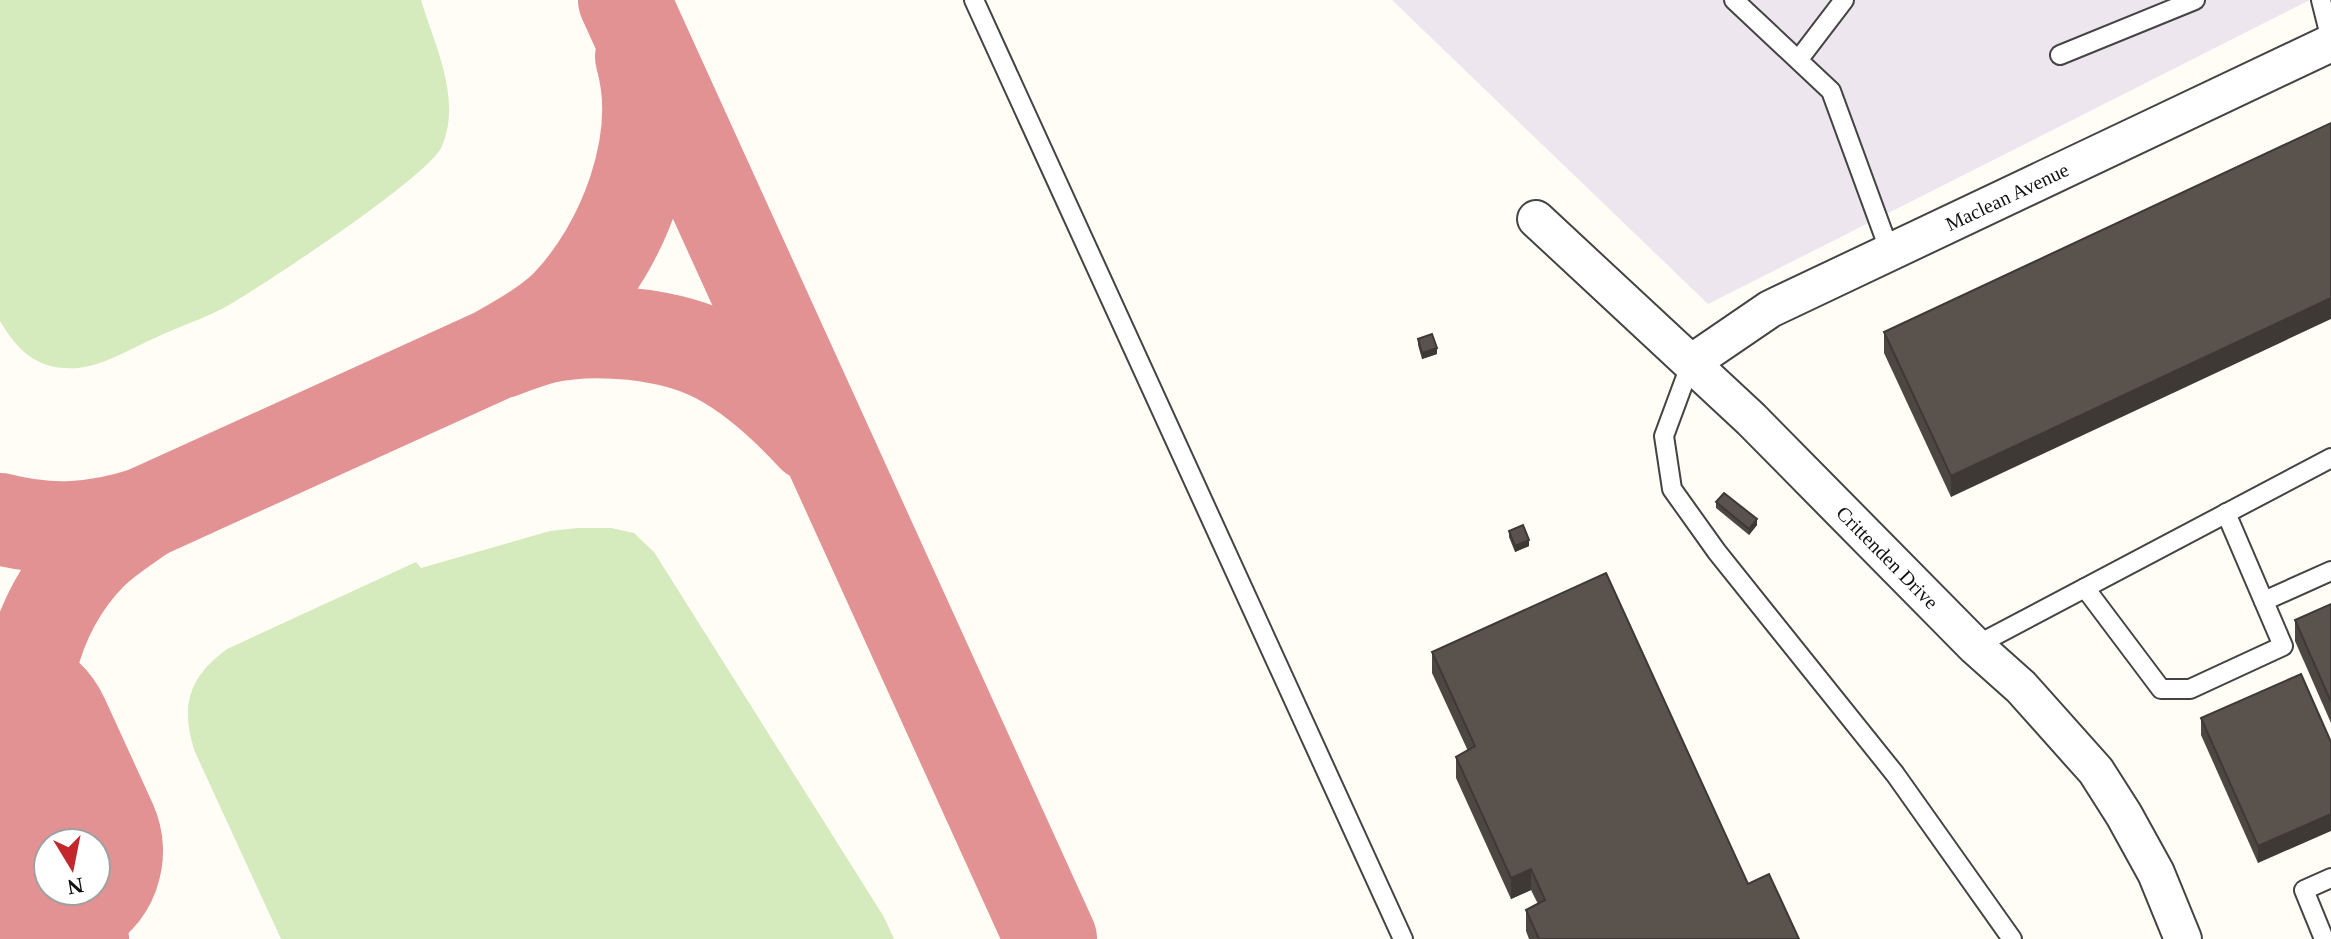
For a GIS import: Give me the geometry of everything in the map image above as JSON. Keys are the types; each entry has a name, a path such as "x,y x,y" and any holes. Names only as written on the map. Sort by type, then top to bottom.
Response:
{"street":[{"name":"Maclean Avenue","path":"1691,363 1770,309 2331,42"},
{"name":"Crittenden Drive","path":"1536,219 1751,419 1975,646 2021,687 2096,771 2156,873 2183,939"}],"lane":[{"path":"974,0 1403,939"},
{"path":"1734,0 1831,91 1890,252"},
{"path":"1799,59 1844,0"},
{"path":"2060,55 2195,0"},
{"path":"2321,0 2331,42"},
{"path":"1691,363 1664,436 1672,489 1717,552 1895,774 2012,939"},
{"path":"1975,646 2331,458"},
{"path":"2085,588 2161,689 2190,689 2283,646 2226,513"},
{"path":"2264,601 2331,571"},
{"path":"2324,939 2304,890 2331,878"}],"shaded area":[{"path":"1392,0 2310,0 1708,304"}],"green space":[{"path":"0,0 421,0 448,91 449,110 442,146 431,161 379,204 229,305 98,363 64,368 41,363 14,342 0,321"},
{"path":"611,528 634,533 654,552 884,917 894,939 281,939 190,736 188,707 203,671 227,649 416,562 421,568 550,531"}],"building":[{"path":"2331,123 2331,298 1951,476 1884,332"},
{"path":"1432,334 1437,348 1422,353 1418,339"},
{"path":"1724,493 1757,519 1749,529 1716,502"},
{"path":"1523,525 1529,540 1515,546 1509,531"},
{"path":"1606,573 1748,884 1769,874 1799,939 1539,939 1526,910 1545,900 1531,869 1511,878 1456,757 1475,746 1432,652"},
{"path":"2331,604 2331,702 2295,620"},
{"path":"2301,674 2331,742 2331,814 2258,846 2201,718"}],"taxiway":[{"path":"624,0 1051,939"},
{"path":"0,519 37,526 73,527 109,523 145,513 495,354 549,320 566,306 606,253 622,223 634,190 648,122 647,89 641,57"},
{"path":"502,352 563,334 608,332 678,343 699,349 744,374 780,403 813,436"},
{"path":"49,827 34,794 26,757 24,725 26,694 41,632 71,577 91,554 145,513"},
{"path":"66,907 83,939"}],"runway":[{"path":"0,746 37,827"}]}
